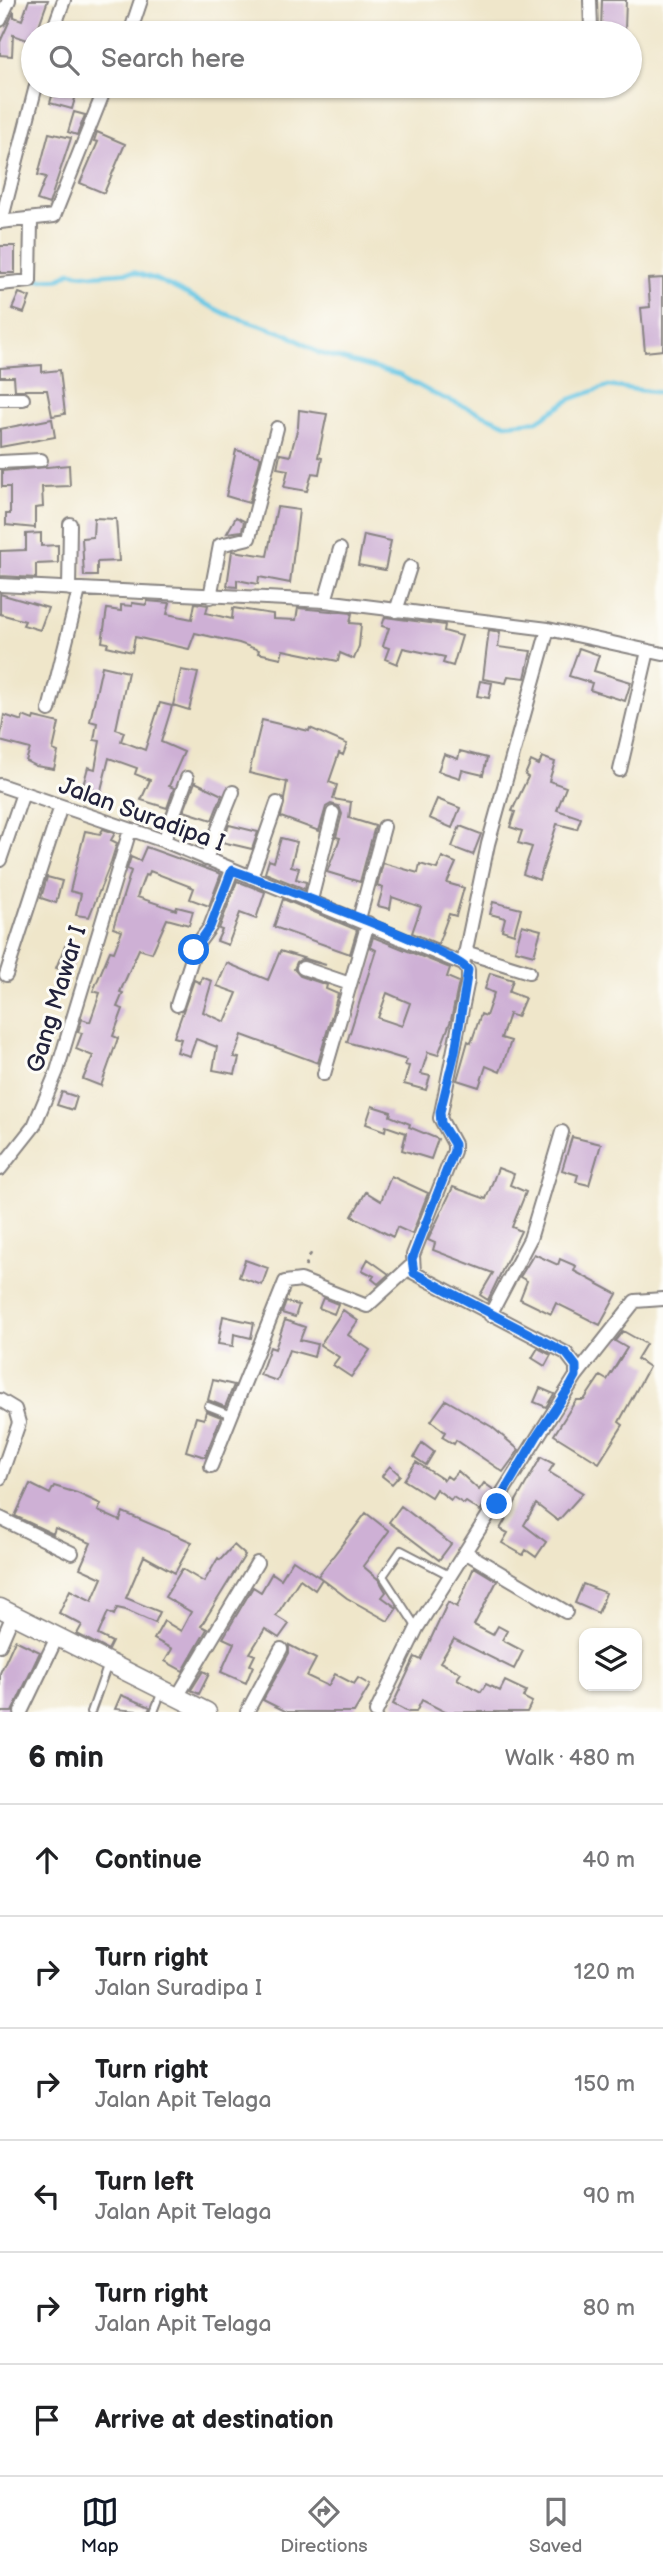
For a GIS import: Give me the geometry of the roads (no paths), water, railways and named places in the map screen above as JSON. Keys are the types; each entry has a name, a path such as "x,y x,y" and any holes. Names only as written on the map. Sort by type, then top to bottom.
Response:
{"main road":[{"path":"7,1611 207,1712"}],"street":[{"path":"0,20 9,0"},
{"path":"56,21 64,0"},
{"path":"134,21 141,0"},
{"path":"590,0 591,21"},
{"path":"33,98 1,222 31,221 54,216 101,98"},
{"path":"0,284 30,281 31,221"},
{"path":"0,399 23,399"},
{"path":"210,597 220,545 248,538 277,428"},
{"path":"0,462 41,460"},
{"path":"49,710 74,589 70,524"},
{"path":"325,601 340,549"},
{"path":"396,611 410,567"},
{"path":"0,586 325,601 548,629 663,654"},
{"path":"211,1466 285,1282 301,1280 367,1306 412,1265 454,1151 454,1144 440,1118 468,980 464,958 488,844 548,629"},
{"path":"620,770 648,652"},
{"path":"164,841 187,778"},
{"name":"Jalan Suradipa I","path":"0,785 164,841 232,870 464,958 529,972"},
{"path":"206,859 233,792"},
{"path":"0,860 23,793"},
{"path":"251,877 277,803"},
{"path":"6,975 61,806"},
{"path":"311,900 333,813"},
{"path":"324,1074 350,984 384,827"},
{"name":"Gang Mawar I","path":"2,1167 34,1126 57,1071 130,830"},
{"path":"177,1005 196,946 210,927 232,870"},
{"path":"303,968 350,984"},
{"path":"490,1315 530,1239 562,1132"},
{"path":"412,1265 414,1273 566,1353 576,1366 576,1376"},
{"path":"376,1712 417,1628 576,1376 635,1301 663,1299"},
{"path":"0,1400 15,1409 19,1423 0,1478"},
{"path":"0,1518 72,1553"},
{"path":"465,1552 566,1612"},
{"path":"170,1693 257,1563"},
{"path":"0,1645 7,1611"},
{"path":"21,1712 57,1637"},
{"path":"247,1712 281,1649"}],"lane":[{"path":"208,1406 231,1415"},
{"path":"417,1628 383,1576 401,1550 449,1575"},
{"path":"91,1712 109,1663"},
{"path":"154,1712 170,1693"}],"waterway":[{"path":"32,280 59,279 70,272 93,275 133,272 158,280 226,314 287,334 319,353 399,375 434,394 506,424 537,421 571,399 608,386 663,393"}]}
